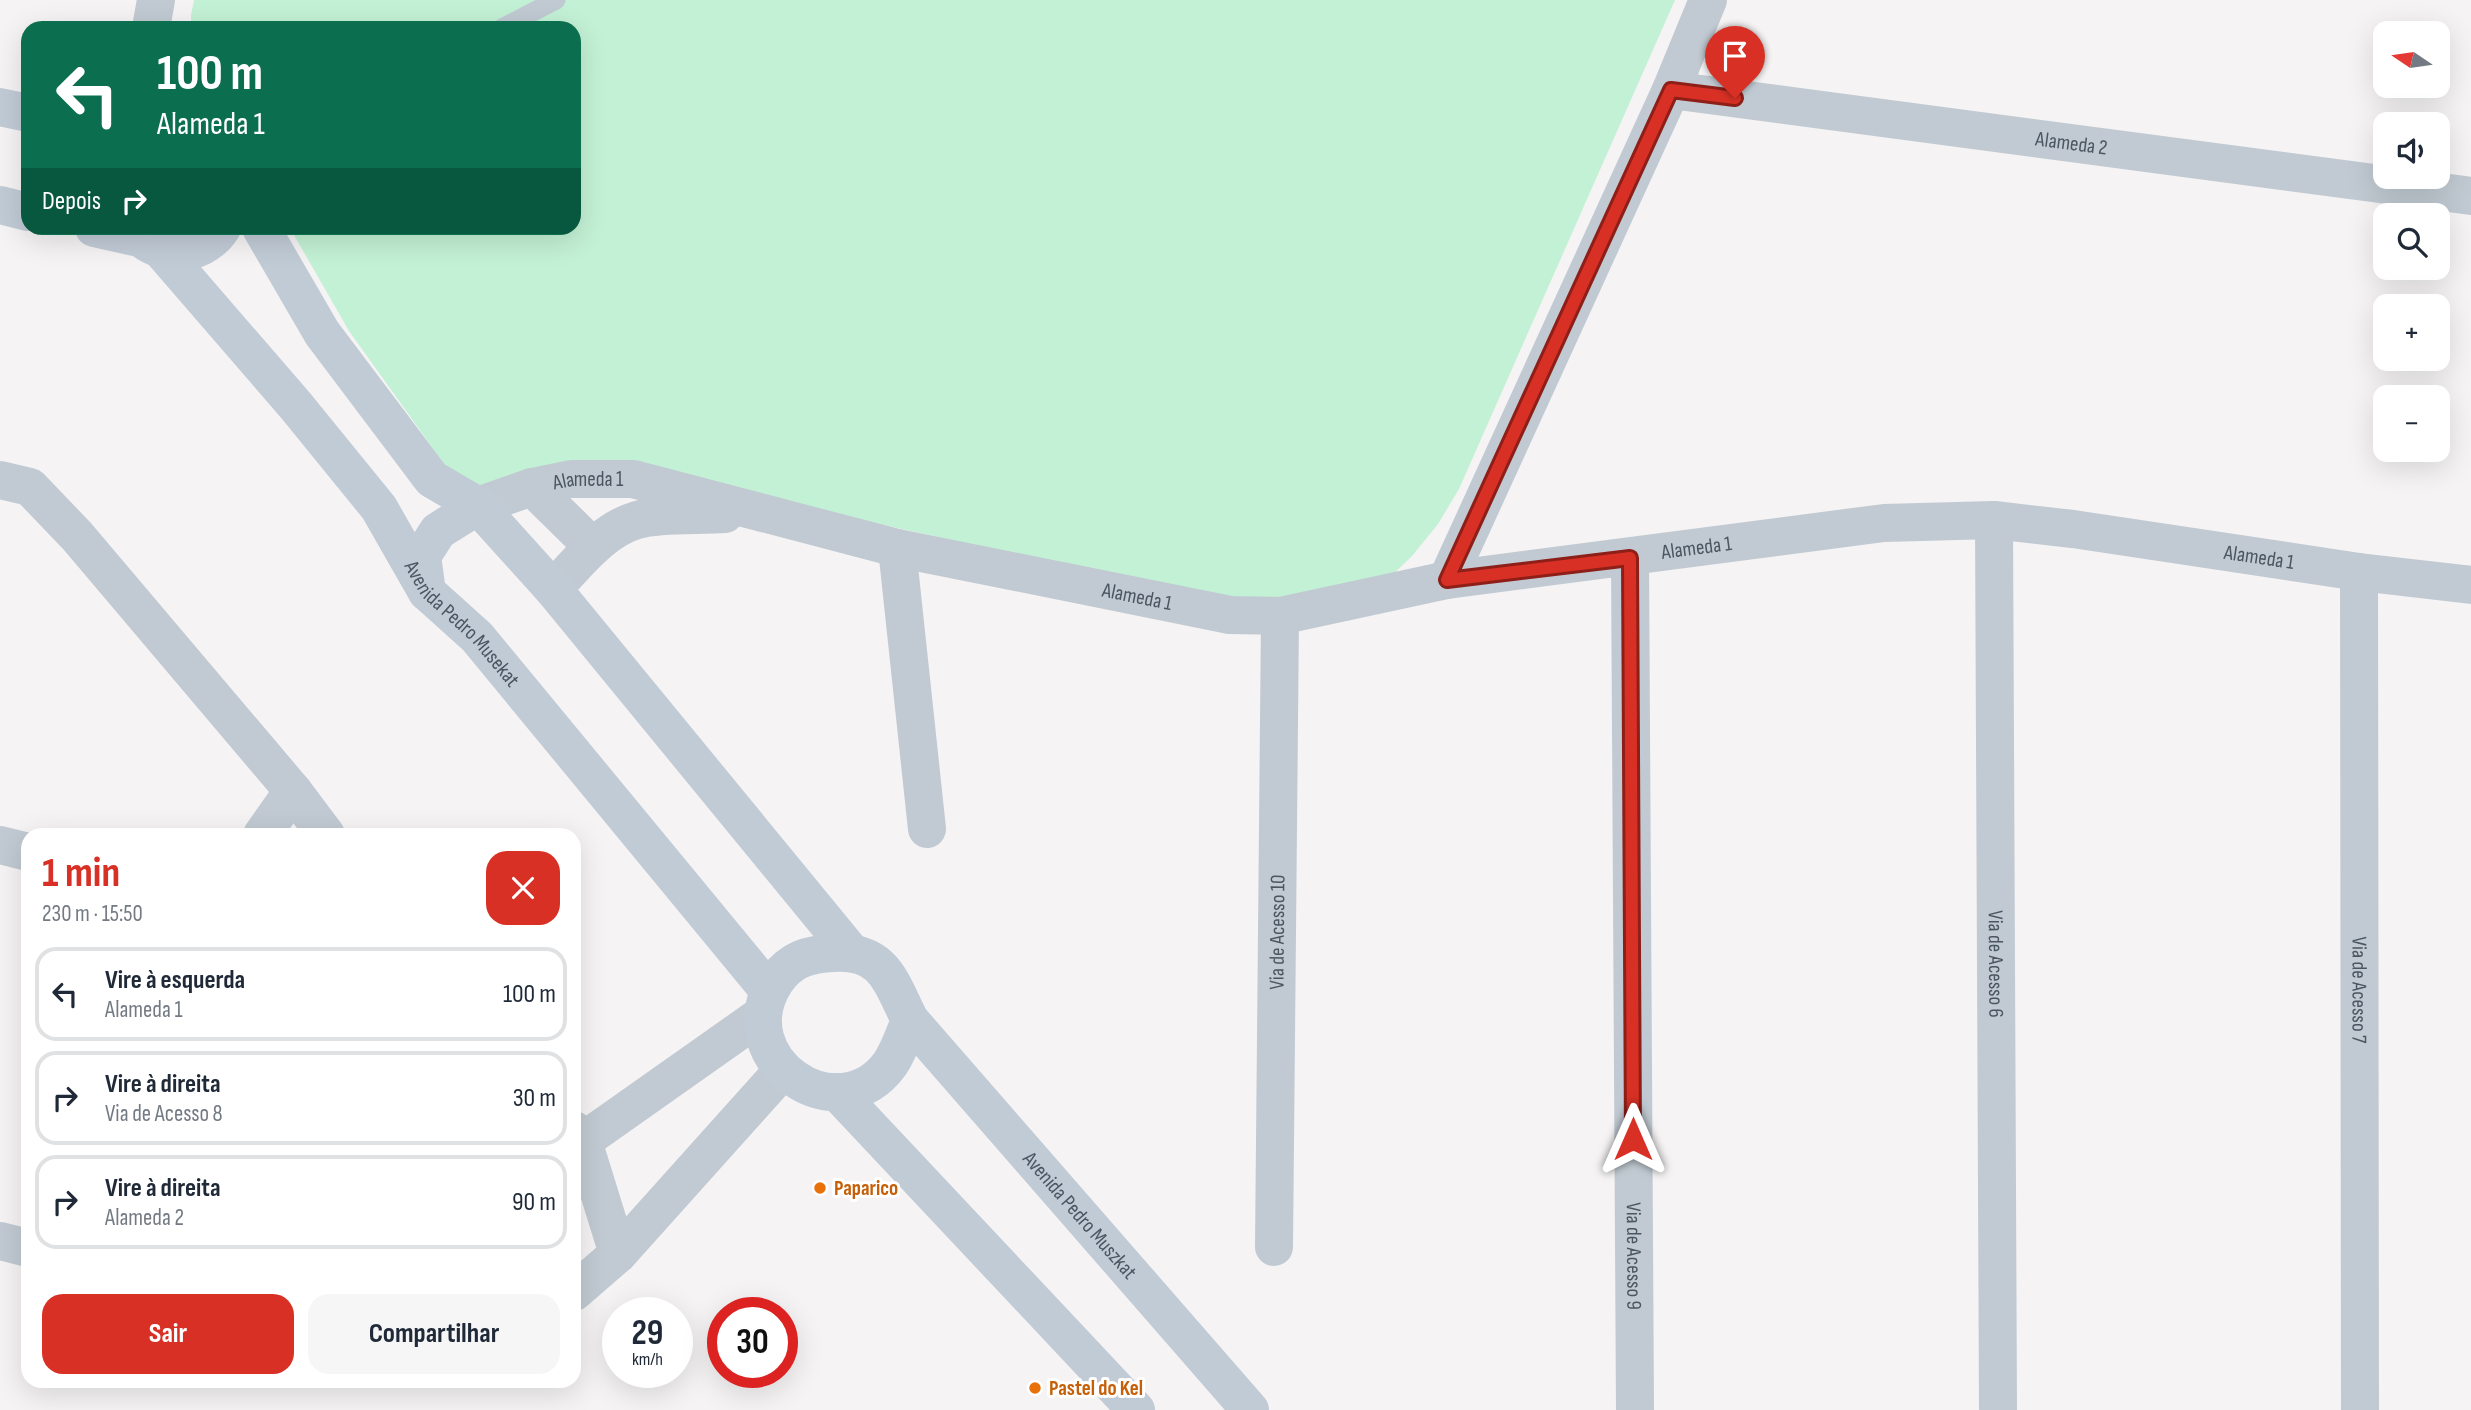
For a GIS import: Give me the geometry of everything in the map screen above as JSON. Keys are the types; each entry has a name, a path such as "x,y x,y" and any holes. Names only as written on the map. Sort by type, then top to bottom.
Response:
{"street":[{"path":"1447,580 1671,90 1708,0"},
{"name":"Alameda 2","path":"1671,90 2471,196"},
{"path":"0,107 21,112"},
{"path":"0,205 21,210"},
{"path":"126,235 188,252 218,235"},
{"path":"272,236 322,333 432,479 478,506 553,589 851,952"},
{"name":"Avenida Pedro Musekat","path":"144,239 296,406 379,508 427,593 477,637 766,1003"},
{"name":"Alameda 1","path":"478,506 532,487 571,479 633,480 766,512 897,548 1230,615 1280,616 1447,580 1884,523 1994,520 2471,586"},
{"path":"0,480 30,487 77,536 293,791 321,828"},
{"path":"532,487 593,547"},
{"path":"427,593 422,556 438,531 478,506"},
{"name":"Alameda 1","path":"553,589 593,547 615,529 639,519 766,512"},
{"name":"Via de Acesso 6","path":"1994,520 1998,1410"},
{"path":"897,548 928,829"},
{"name":"Via de Acesso 9","path":"1630,558 1635,1410"},
{"name":"Via de Acesso 7","path":"2359,572 2360,1410"},
{"name":"Via de Acesso 10","path":"1274,1247 1280,616"},
{"path":"267,828 293,791"},
{"path":"0,845 21,850"},
{"path":"851,952 870,959 885,972 897,988 910,1020 890,1065 875,1079 857,1088 837,1092 817,1090 798,1083 783,1070 771,1053 765,1035 766,1003 779,977 793,963 811,954 851,952"},
{"path":"581,1134 766,1003"},
{"name":"Avenida Pedro Muszkat","path":"910,1020 1250,1410"},
{"path":"581,1286 618,1254 783,1070"},
{"path":"837,1092 1136,1410"},
{"path":"581,1141 618,1254"},
{"path":"0,1241 21,1246"}],"lane":[{"path":"516,21 556,0"}],"green space":[{"path":"194,0 1675,0 1459,489 1438,524 1412,556 1383,584 1328,599 1218,599 654,474 482,495 452,475 349,331 294,235 581,235 581,21 191,21"}],"place":[{"name":"Paparico","path":"820,1188"},
{"name":"Pastel do Kel","path":"1035,1388"}],"route":[{"path":"1633,1139 1630,558 1447,580 1671,90 1735,98"}]}
